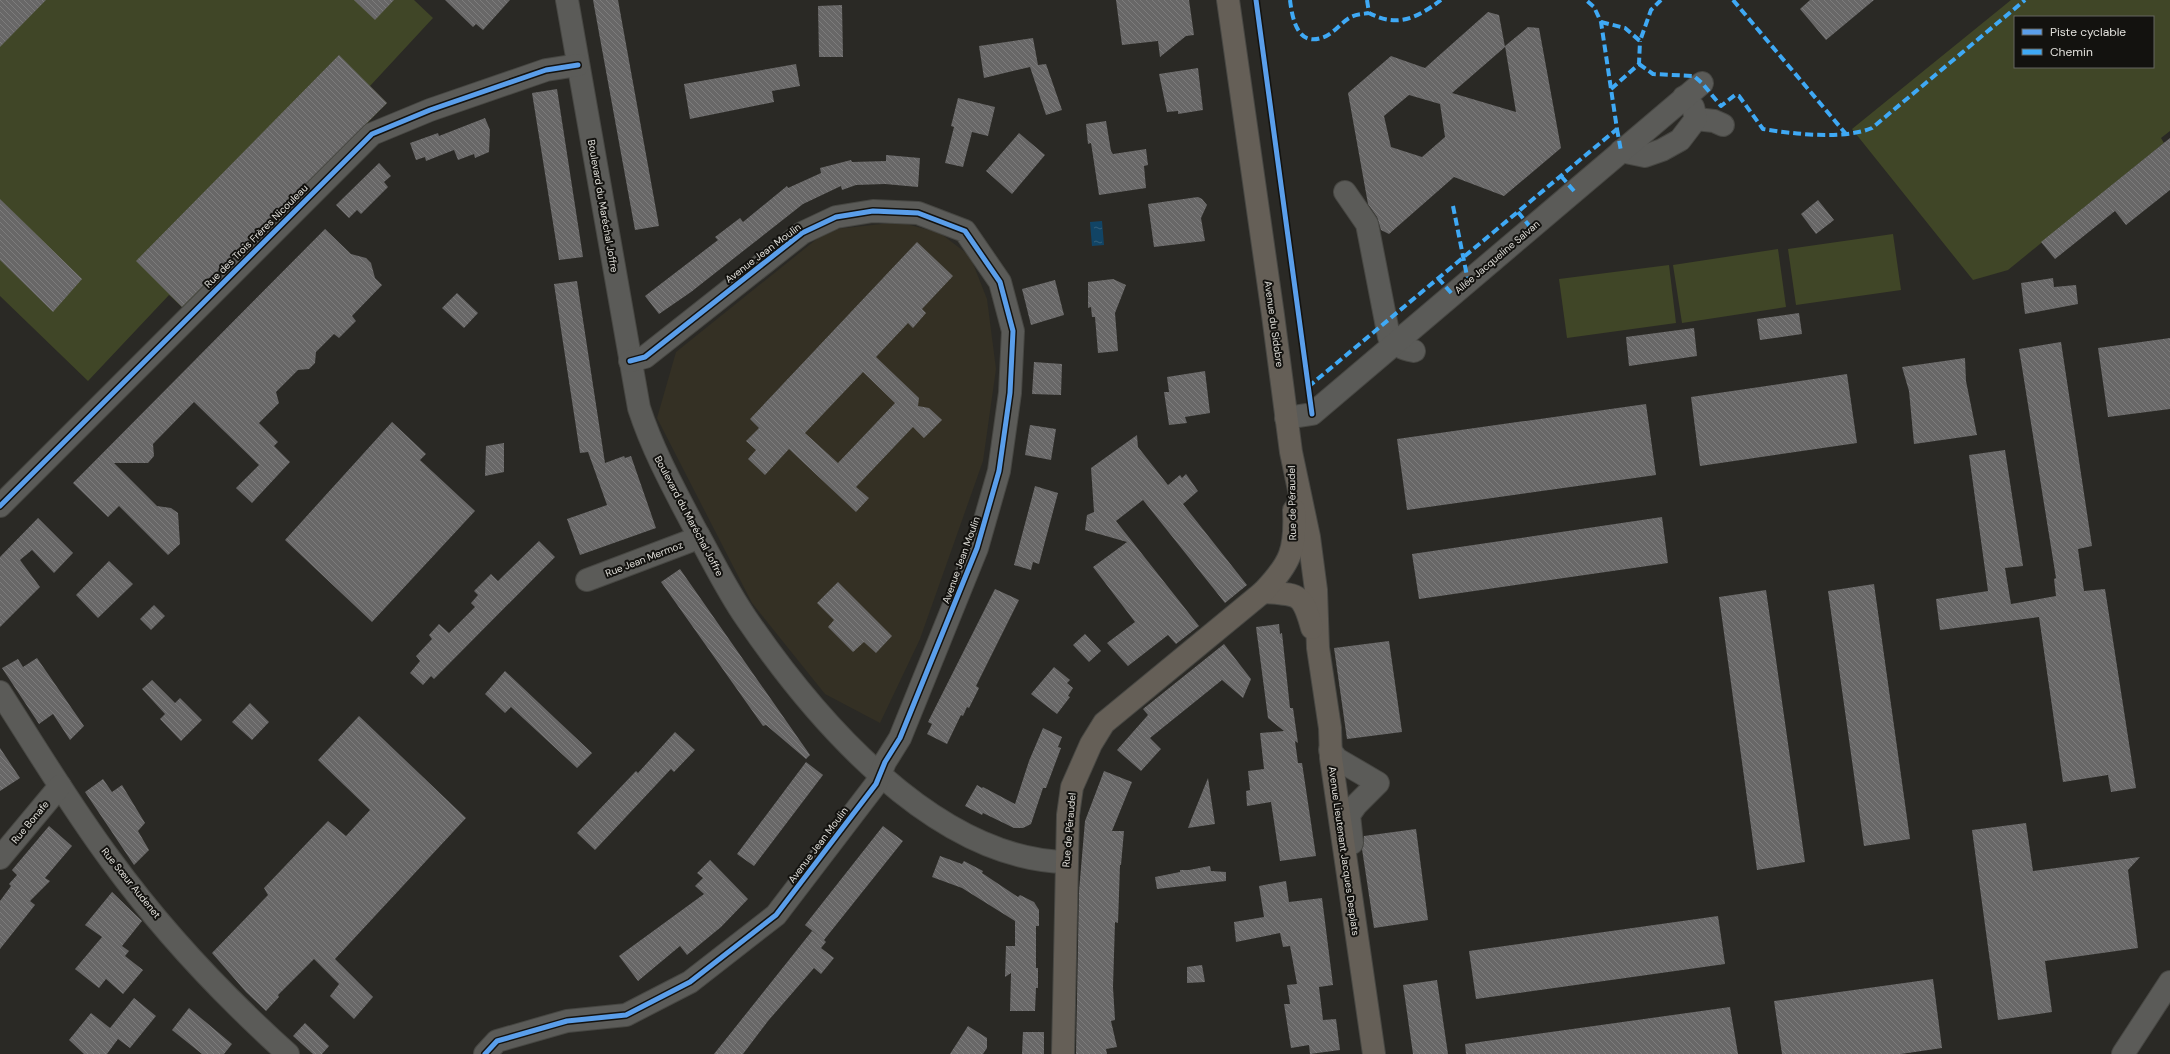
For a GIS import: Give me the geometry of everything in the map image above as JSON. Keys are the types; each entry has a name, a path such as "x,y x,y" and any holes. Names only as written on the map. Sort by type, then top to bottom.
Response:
{"main road":[{"name":"Avenue du Sidobre","path":"1228,0 1291,452 1309,537 1316,590 1318,648"},
{"name":"Rue de Péraudel","path":"1063,1054 1066,862 1068,815 1072,787 1091,744 1104,723 1264,592 1282,573 1294,544 1295,527 1291,452"},
{"path":"1264,592 1293,595 1305,605 1318,648"},
{"name":"Avenue Lieutenant Jacques Desplats","path":"1318,648 1330,728 1330,750 1374,1054"}],"street":[{"name":"Boulevard du Maréchal Joffre","path":"567,0 639,408 650,441 716,569 745,617 773,655 828,721 880,774 936,819 980,841 1019,854 1050,862 1066,862"},
{"name":"Rue des Trois Frères Nicouleau","path":"0,506 372,134 430,110 546,70 578,65"},
{"name":"Allée Jacqueline Salvan","path":"1286,418 1312,414 1394,344 1472,287 1621,152 1702,83"},
{"path":"1684,97 1693,107 1696,119"},
{"path":"1696,119 1714,121 1723,125"},
{"path":"1621,152 1645,156 1662,150 1680,140 1696,119"},
{"path":"1345,192 1367,224 1389,337 1394,344 1403,349 1414,351"},
{"name":"Avenue Jean Moulin","path":"485,1054 497,1041 567,1021 626,1015 690,982 776,915 876,784 885,762 900,738 932,664 977,548 999,471 1010,393 1013,331 1000,282 965,231 918,212 873,211 836,217 802,233 645,357 630,361"},
{"name":"Rue Jean Mermoz","path":"587,580 690,541 699,536"},
{"name":"Rue Sœur Audenet","path":"0,692 60,786 110,859 146,904 225,994 288,1054"},
{"path":"1330,750 1337,758 1378,783 1351,810 1349,820 1373,988 1367,1010"},
{"name":"Rue Bonafe","path":"0,858 60,786"},
{"path":"2123,1054 2170,982"}],"shaded area":[{"path":"899,222 940,233 970,256 987,299 996,369 983,461 920,639 880,723 825,694 752,603 657,418 676,352 828,230"}],"green space":[{"path":"0,0 414,0 433,18 370,86 387,103 184,309 169,295 88,381 0,296"},
{"path":"2011,0 2170,0 2170,131 2161,138 2164,143 2008,270 1973,280 1852,129"},
{"path":"1893,234 1901,290 1796,305 1788,249"},
{"path":"1778,249 1786,307 1682,323 1673,265"},
{"path":"1669,265 1676,323 1567,338 1559,279"}],"water":[{"path":"1102,221 1104,245 1092,246 1090,222"}],"building":[{"path":"0,0 46,0 0,47"},
{"path":"354,0 394,0 375,20"},
{"path":"445,0 510,0 483,30 476,24 473,27"},
{"path":"593,0 618,0 659,226 635,230"},
{"path":"1116,0 1189,0 1194,35 1186,36 1160,57 1158,41 1122,45"},
{"path":"1810,0 1874,0 1826,40 1800,9"},
{"path":"842,5 843,57 819,57 818,6"},
{"path":"1488,12 1499,15 1505,47 1452,93 1516,112 1505,46 1528,27 1539,28 1561,148 1504,196 1454,177 1389,234 1381,230 1377,217 1368,204 1348,93 1391,56 1425,68","holes":["1409,95 1440,104 1445,137 1422,157 1391,147 1384,116"]},
{"path":"1033,38 1038,65 1046,64 1062,110 1046,115 1030,67 984,78 979,46"},
{"path":"339,55 387,103 182,307 136,261"},
{"path":"796,64 800,86 772,91 774,102 690,119 684,84"},
{"path":"1198,68 1203,110 1178,114 1178,111 1167,112 1159,74"},
{"path":"557,89 583,257 559,260 532,93"},
{"path":"958,98 995,107 988,136 972,132 963,167 945,163 954,127 951,126"},
{"path":"485,118 490,130 489,152 475,158 474,154 458,160 454,150 426,161 425,157 416,160 410,143 438,133 439,136"},
{"path":"1106,121 1111,151 1113,154 1146,149 1148,165 1144,166 1146,188 1099,195 1091,143 1088,144 1086,124"},
{"path":"1019,133 1045,155 1012,194 986,171"},
{"path":"2170,138 2170,190 2126,225 2115,211 2055,259 2041,242"},
{"path":"886,155 920,158 918,187 885,184 856,185 842,190 841,186 803,204 691,292 659,314 645,296 718,240 715,237 740,218 743,222 787,186 788,188 821,173 820,168 851,160 852,162 886,161"},
{"path":"379,163 391,176 384,182 388,187 361,214 357,210 349,218 336,205"},
{"path":"1198,197 1207,205 1201,218 1205,241 1154,247 1148,204"},
{"path":"0,199 82,279 53,312 0,260"},
{"path":"1818,200 1834,220 1816,234 1801,214"},
{"path":"325,229 351,254 366,258 371,263 375,278 382,285 352,316 356,321 339,338 334,334 316,352 315,363 309,369 298,370 276,392 279,403 259,423 278,442 274,446 290,462 252,503 236,488 259,465 194,402 153,444 154,456 148,463 114,463 157,506 171,508 178,513 180,544 168,555 119,506 108,517 73,483"},
{"path":"917,242 953,276 922,309 926,313 913,328 908,323 876,357 919,398 918,406 929,408 942,420 924,438 913,427 856,487 869,498 856,512 789,449 765,475 748,459 756,450 746,441 759,428 750,419","holes":["863,372 895,403 838,463 805,433"]},
{"path":"2053,278 2054,287 2076,285 2078,304 2025,314 2021,283"},
{"path":"1113,279 1126,285 1115,313 1118,351 1098,353 1095,317 1092,317 1091,307 1088,308 1088,282"},
{"path":"1055,280 1064,315 1031,325 1022,289"},
{"path":"577,281 605,463 624,456 625,458 631,456 656,528 580,555 567,519 607,505 588,452 580,453 554,284"},
{"path":"457,293 478,313 464,328 442,308"},
{"path":"1799,313 1802,334 1760,340 1757,319"},
{"path":"1694,328 1697,356 1629,366 1626,337"},
{"path":"2170,338 2170,409 2108,417 2098,348"},
{"path":"2061,342 2092,546 2078,549 2084,591 2105,589 2136,788 2111,792 2108,775 2063,782 2039,617 1940,630 1936,599 1988,591 1969,455 2005,450 2023,566 2005,568 2011,604 2056,596 2054,579 2056,578 2019,349"},
{"path":"1965,358 1966,381 1977,435 1914,444 1909,391 1902,367"},
{"path":"1034,362 1062,364 1061,395 1032,394"},
{"path":"1205,371 1210,413 1185,417 1187,423 1169,425 1164,392 1169,392 1167,377"},
{"path":"1847,374 1857,443 1700,466 1691,397"},
{"path":"1646,404 1656,475 1407,510 1397,439"},
{"path":"392,422 426,454 420,460 475,511 372,622 285,540"},
{"path":"1030,425 1056,429 1051,460 1025,455"},
{"path":"1137,435 1138,447 1168,485 1180,475 1182,478 1186,474 1198,491 1183,504 1247,585 1225,603 1143,500 1116,521 1199,626 1176,644 1168,635 1128,666 1107,643 1135,622 1093,567 1127,542 1085,530 1087,515 1094,512 1091,468"},
{"path":"504,443 504,472 485,476 486,446"},
{"path":"1035,486 1058,493 1039,564 1033,562 1031,570 1014,565"},
{"path":"1662,517 1668,563 1419,599 1412,554"},
{"path":"38,518 73,553 54,573 32,550 20,560 40,587 0,627 0,557"},
{"path":"539,541 555,557 434,679 431,676 423,685 410,673 420,661 416,656 432,639 429,635 439,624 449,633 475,607 471,603 478,595 474,591 491,574 498,581"},
{"path":"109,561 133,584 98,618 76,595"},
{"path":"680,569 810,755 806,759 766,725 763,726 661,582"},
{"path":"838,582 892,636 876,653 864,642 853,652 828,627 834,620 817,603"},
{"path":"1874,584 1910,839 1864,846 1828,591"},
{"path":"995,589 1019,600 976,686 979,688 969,708 967,707 963,716 961,715 947,744 927,734 932,724 928,722"},
{"path":"1766,590 1805,862 1757,870 1719,597"},
{"path":"154,605 165,616 151,630 140,619"},
{"path":"1279,624 1280,634 1282,633 1290,708 1293,708 1298,743 1295,741 1298,763 1302,763 1316,856 1280,861 1271,802 1247,806 1246,791 1250,790 1248,771 1264,769 1260,733 1284,731 1268,718 1256,627"},
{"path":"1085,634 1101,651 1089,662 1073,645"},
{"path":"1389,641 1402,732 1347,739 1334,648"},
{"path":"1224,644 1251,679 1243,698 1222,680 1150,738 1161,749 1141,771 1117,750 1148,715 1143,709"},
{"path":"37,658 84,726 70,740 53,714 39,724 2,668 18,659 23,667"},
{"path":"1054,667 1070,680 1067,683 1073,688 1068,696 1070,697 1057,714 1031,694"},
{"path":"505,671 592,753 577,768 511,707 505,713 485,694"},
{"path":"152,680 175,703 180,698 202,720 181,741 160,719 165,714 142,689"},
{"path":"250,703 269,722 252,740 232,722"},
{"path":"359,716 466,818 335,959 373,997 354,1019 330,996 339,984 314,959 278,995 279,997 266,1011 246,992 212,953 268,895 264,888 328,821 346,836 370,810 318,760"},
{"path":"1043,728 1062,737 1058,747 1061,748 1046,788 1043,788 1031,824 1023,828 1014,828 983,813 982,815 965,806 977,785 1015,804 1029,761"},
{"path":"675,732 695,750 674,772 671,769 595,850 577,833 636,771 638,773"},
{"path":"0,748 20,778 0,791"},
{"path":"806,762 823,775 754,866 737,854"},
{"path":"1104,771 1132,782 1112,831 1124,831 1120,865 1118,923 1115,922 1113,987 1115,1020 1111,1021 1117,1047 1106,1049 1107,1054 1076,1054 1079,891 1085,821"},
{"path":"1208,778 1215,824 1188,828 1191,820"},
{"path":"103,779 112,792 122,785 145,823 138,831 149,850 134,865 85,792"},
{"path":"2026,823 2033,871 2140,857 2128,870 2138,948 2045,961 2052,1012 1998,1020 1972,830"},
{"path":"49,826 72,846 45,878 50,881 30,901 35,905 0,949 0,901 11,886 9,884 17,875 12,870"},
{"path":"883,826 903,841 824,940 826,942 821,948 834,958 821,974 814,968 768,1021 743,1054 714,1054 812,931 820,937 805,925"},
{"path":"1416,829 1428,920 1374,928 1362,849 1364,836"},
{"path":"940,856 962,864 964,861 983,871 982,873 1018,897 1020,895 1034,902 1039,910 1039,926 1036,926 1036,968 1038,968 1038,988 1036,988 1035,1011 1010,1011 1011,973 1005,977 1006,946 1015,946 1015,921 962,888 932,877"},
{"path":"710,860 748,899 721,927 687,955 680,946 638,981 619,956 704,894 695,886 703,878 697,873"},
{"path":"1210,866 1211,871 1226,872 1226,881 1157,889 1155,877 1180,872 1180,870"},
{"path":"1286,881 1289,902 1322,898 1333,985 1319,987 1323,1020 1336,1019 1340,1050 1310,1054 1309,1045 1291,1048 1284,1004 1290,1004 1287,985 1297,984 1290,946 1283,947 1280,933 1236,942 1234,922 1264,917 1259,886"},
{"path":"112,892 142,921 122,946 129,951 125,956 143,970 123,994 106,979 99,988 75,969 102,937 85,925"},
{"path":"1718,916 1725,964 1476,999 1469,951"},
{"path":"1202,965 1205,982 1187,983 1187,967"},
{"path":"1933,979 1942,1048 1901,1054 1782,1054 1774,1001"},
{"path":"1437,980 1448,1054 1413,1054 1403,985"},
{"path":"134,998 156,1016 130,1048 118,1039 107,1054 84,1054 69,1040 91,1013 110,1028"},
{"path":"1730,1007 1738,1054 1466,1054 1465,1044"},
{"path":"189,1008 232,1044 224,1054 202,1054 172,1030"},
{"path":"305,1023 329,1046 322,1054 313,1054 293,1036"},
{"path":"968,1026 987,1038 987,1048 983,1054 950,1054"},
{"path":"1023,1032 1044,1032 1044,1054 1022,1054"}],"marked path":[{"path":"1290,0 1294,22 1301,34 1306,38 1321,38 1329,34 1351,17 1369,13"},
{"path":"1367,0 1369,13 1389,20 1407,19 1415,16 1424,12 1441,0"},
{"path":"1308,387 1617,129 1601,22 1594,7 1586,0"},
{"path":"1601,22 1625,28 1640,41 1651,10 1661,0"},
{"path":"1733,0 1846,134"},
{"path":"1639,64 1653,74 1694,76 1702,83 1721,106 1735,95 1739,96 1763,129 1818,135 1860,132 1872,128 2025,0"},
{"path":"1611,89 1639,64 1640,41"},
{"path":"1617,129 1621,151"},
{"path":"1561,176 1574,191"},
{"path":"1453,206 1468,281"},
{"path":"1518,212 1531,228"},
{"path":"1438,278 1452,294"}],"cycle path":[{"path":"1256,0 1312,414"},
{"path":"0,506 372,134 430,110 546,70 578,65"},
{"path":"485,1054 497,1041 567,1021 626,1015 690,982 776,915 876,784 885,762 900,738 977,548 999,471 1010,393 1013,331 1000,282 965,231 918,213 873,211 836,217 802,233 645,357 630,361"}]}
